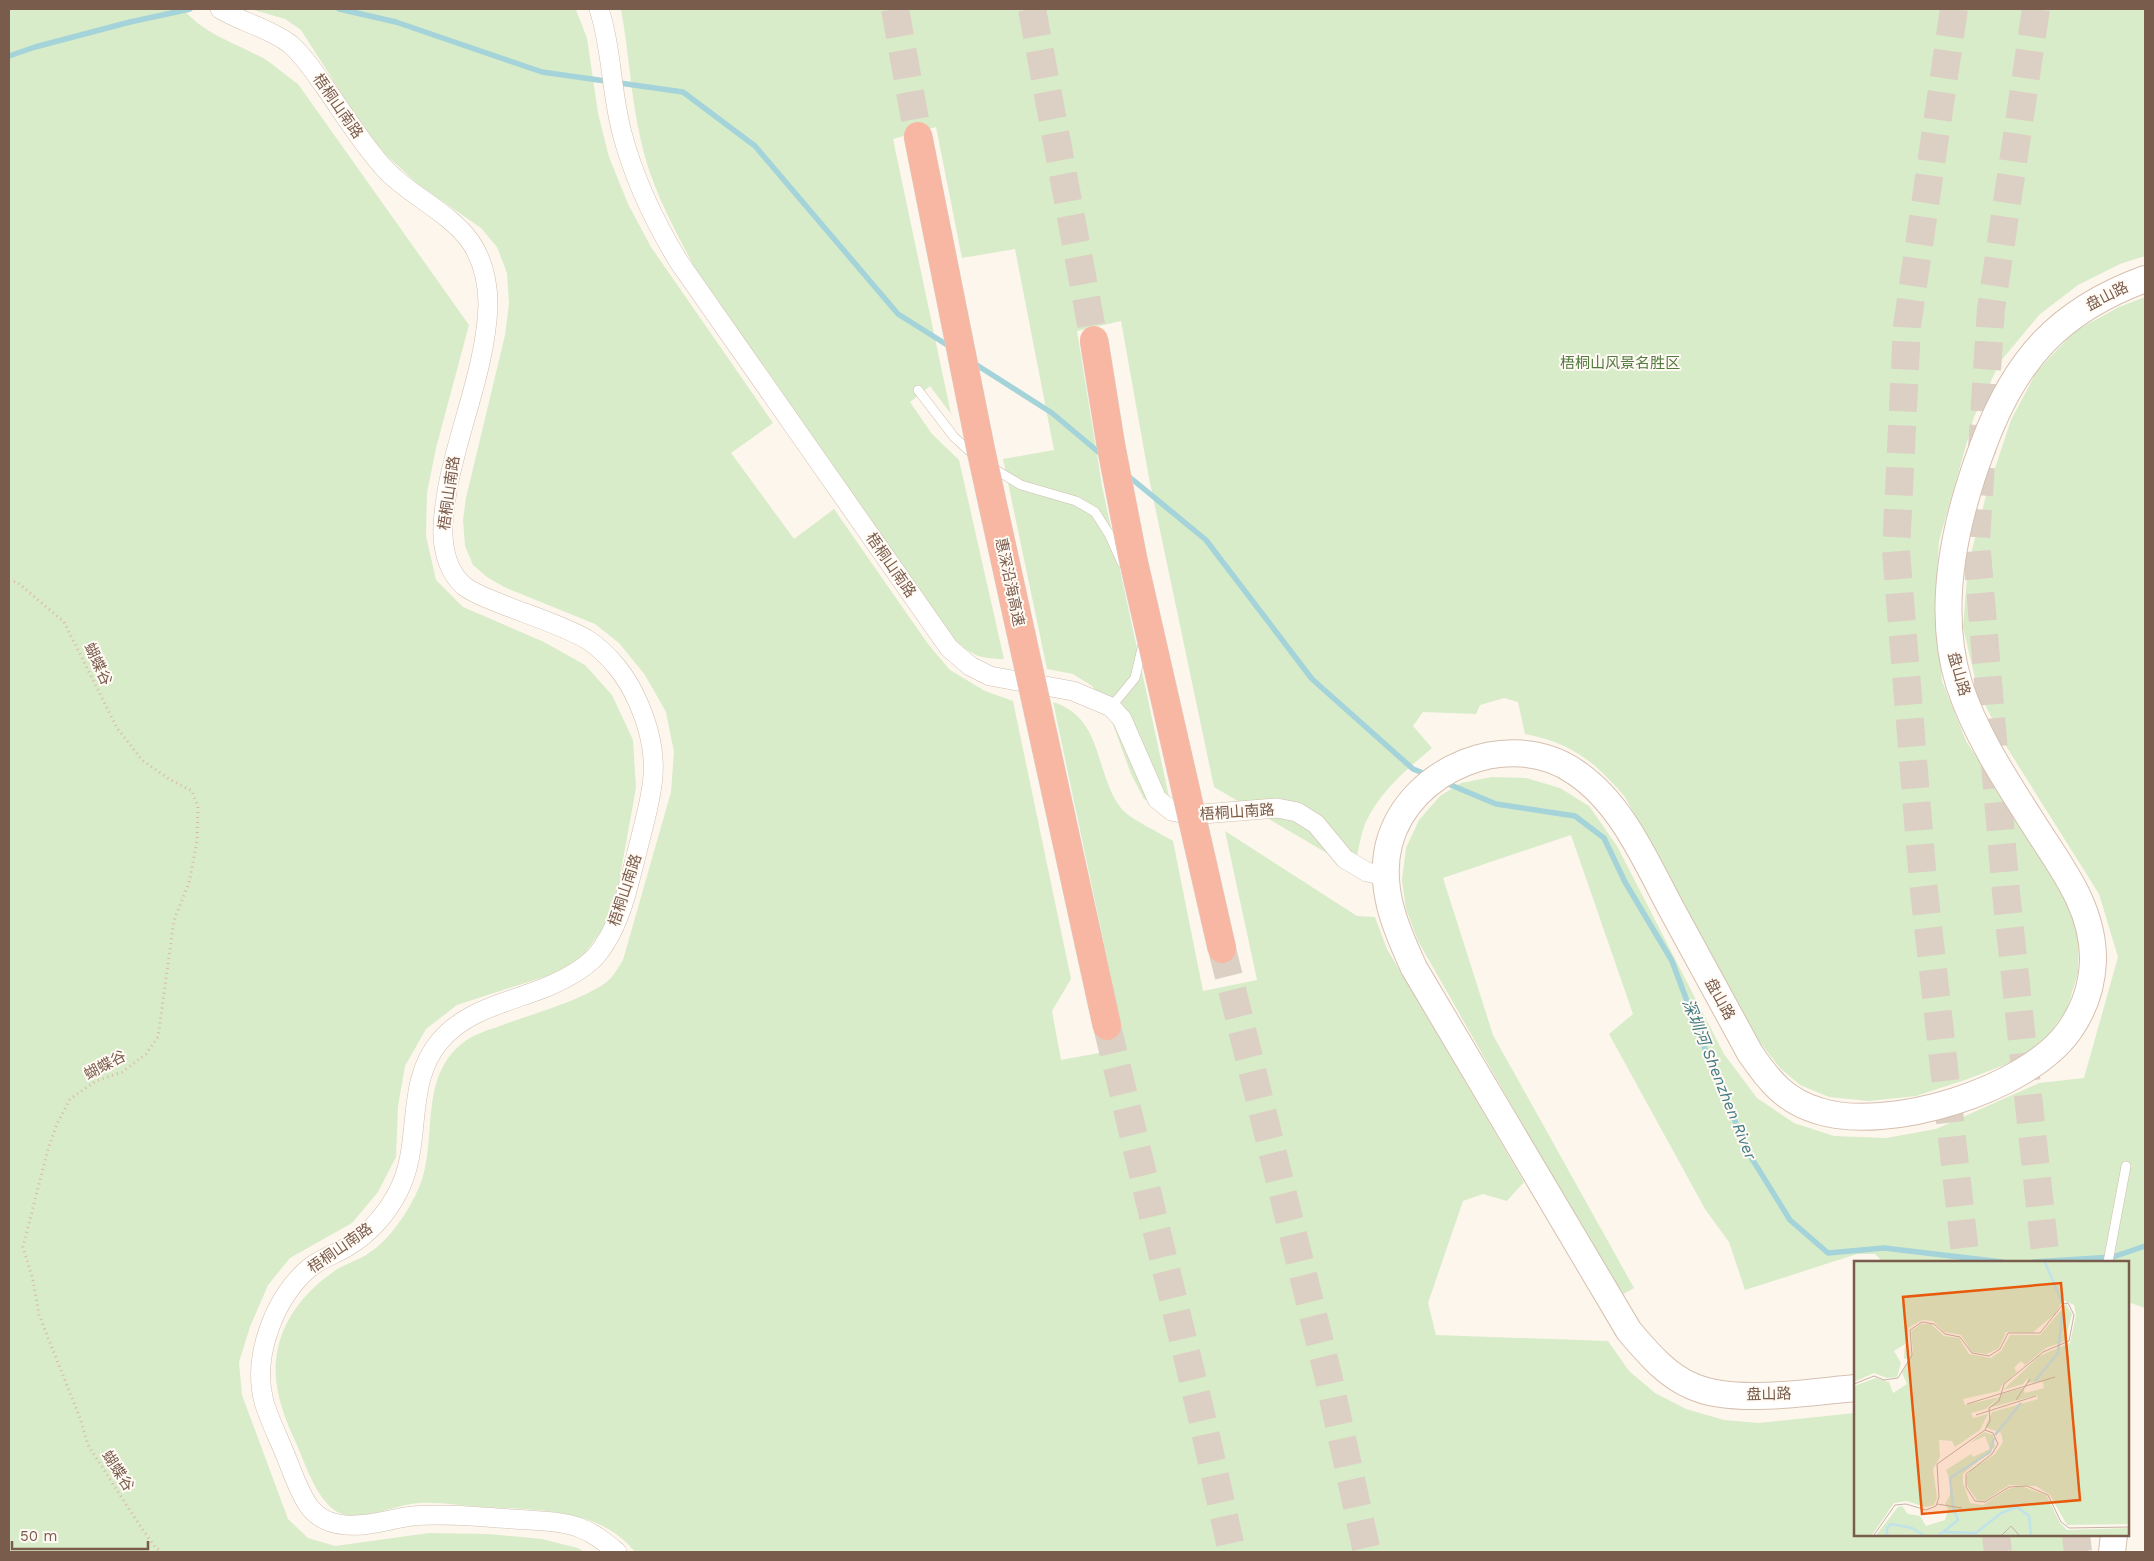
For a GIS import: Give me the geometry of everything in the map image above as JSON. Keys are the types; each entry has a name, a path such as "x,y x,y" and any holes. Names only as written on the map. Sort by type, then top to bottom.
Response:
{"highway":[{"name":"惠深沿海高速","path":"918,136 981,451 1108,1026"},
{"path":"1094,340 1111,446 1133,559 1222,949"}],"main road":[{"name":"盘山路","path":"1854,1388 1775,1396 1718,1393 1692,1387 1670,1374 1629,1331 1414,968 1399,936 1389,903 1386,876 1389,844 1401,817 1420,792 1448,771 1484,756 1507,753 1530,754 1554,759 1576,772 1598,790 1627,828 1750,1053 1770,1082 1793,1100 1821,1112 1856,1118 1890,1117 1970,1096 2008,1080 2031,1067 2068,1033 2083,1008 2090,986 2093,959 2091,934 2083,905 2070,880 1997,767 1960,685 1952,654 1948,620 1949,586 1964,504 1990,427 2006,394 2027,361 2050,335 2076,313 2113,291 2145,279"},
{"path":"2112,1552 2114,1536"}],"street":[{"name":"梧桐山南路","path":"220,9 287,41 304,58 374,157 392,176 456,227 471,243 481,261 487,283 488,305 479,364 459,436 444,510 442,534 446,557 453,573 465,586 481,596 584,638 602,650 633,689 644,713 651,739 654,768 651,798 626,893 610,935 595,958 576,972 550,986 477,1012 457,1025 441,1040 426,1060 419,1081 412,1150 405,1179 391,1206 371,1229 347,1247 312,1265 289,1291 276,1312 265,1342 260,1375 264,1401 303,1498 314,1514 329,1522 343,1526 362,1525 412,1516 444,1514 556,1522 579,1527 596,1536 617,1552"},
{"name":"梧桐山南路","path":"599,9 610,53 622,132 645,201 679,262 949,648 970,666 990,676 1012,681 1054,686 1079,693 1111,707 1122,719 1157,799 1172,811 1190,815 1277,808 1297,812 1316,824 1345,859 1368,872 1386,876"}],"lane":[{"path":"918,390 954,437 982,462 1021,485 1076,501 1095,512 1109,534 1136,592 1143,619 1143,648 1135,678 1111,707"},
{"path":"2108,1261 2126,1166"}],"path":[{"name":"蝴蝶谷","path":"9,581 17,582 64,622 117,728 142,760 169,780 192,791 198,808 197,841 188,883 174,920 158,1037 146,1054 122,1072 96,1081 70,1099 57,1124 48,1149 23,1247 33,1280 39,1315 80,1418 88,1446 138,1523 162,1552"}],"green space":[{"path":"9,9 183,9 191,18 210,32 263,58 298,84 469,325 436,448 427,493 426,536 436,580 463,607 544,642 585,665 612,695 633,740 636,788 618,887 603,928 583,956 556,973 457,1005 426,1029 405,1066 398,1106 396,1157 378,1192 352,1223 290,1258 268,1285 250,1327 239,1362 242,1395 288,1519 308,1538 335,1546 429,1533 488,1534 542,1539 578,1548 584,1552 9,1552"},
{"path":"251,9 576,10 587,38 598,113 609,157 628,204 651,247 773,423 731,453 794,539 834,509 928,644 950,670 985,691 1013,701 1071,979 1052,1011 1061,1060 1126,1048 1053,702 1069,710 1081,720 1090,733 1112,794 1121,808 1138,821 1173,841 1203,991 1257,980 1225,831 1357,916 1375,917 1387,949 1524,1182 1507,1201 1483,1194 1463,1201 1428,1303 1436,1335 1608,1341 1629,1371 1655,1393 1686,1409 1724,1420 1758,1423 1854,1413 1854,1536 2090,1536 2086,1552 635,1552 620,1537 604,1526 585,1519 545,1511 428,1503 411,1504 370,1514 351,1516 334,1510 320,1494 309,1474 279,1398 276,1361 281,1336 286,1324 300,1303 317,1285 336,1270 376,1248 389,1235 406,1212 423,1178 437,1080 445,1063 458,1047 483,1032 590,992 602,985 614,974 623,960 671,792 674,752 666,712 645,675 619,643 595,624 506,588 487,577 473,565 465,546 463,520 466,498 505,335 509,304 507,273 497,247 481,228 419,185 387,156 365,130 301,30 285,19"},
{"name":"梧桐山风景名胜区","path":"621,9 2145,9 2145,256 2120,264 2078,285 2039,315 2000,362 1974,417 1939,541 1935,610 1942,681 1966,741 2065,894 2079,932 2078,973 2067,1009 2045,1040 2012,1062 1916,1096 1869,1101 1829,1097 1800,1085 1780,1068 1759,1041 1625,797 1593,764 1581,756 1556,743 1525,734 1518,702 1504,698 1480,705 1476,714 1423,712 1413,726 1432,748 1403,773 1385,792 1371,812 1362,834 1354,869 1214,787 1149,478 1121,321 1077,331 1102,486 1172,811 1144,799 1131,774 1106,705 1092,686 1073,674 1047,669 1003,459 1054,450 1015,249 962,258 936,127 893,139 951,414 930,386 910,402 932,434 959,460 1004,659 976,655 953,638 698,274 665,209 645,158 635,108"},
{"path":"2145,297 2145,1308 2129,1302 2129,1261 1882,1261 1875,1254 1857,1254 1745,1290 1729,1242 1705,1209 1609,1034 1633,1014 1571,835 1443,878 1493,1035 1634,1288 1620,1296 1418,941 1406,909 1402,880 1406,848 1419,820 1440,796 1461,783 1492,777 1526,778 1560,788 1589,806 1617,846 1724,1054 1757,1098 1794,1123 1834,1136 1886,1138 1936,1129 2039,1083 2084,1078 2118,957 2099,894 2006,746 1978,691 1963,627 1968,565 1987,492 2011,420 2037,371 2075,331 2119,307"}],"waterway":[{"path":"9,56 35,47 130,22 190,9"},
{"path":"339,9 396,22 542,72 683,92 755,146 898,314 952,348"},
{"path":"972,362 1052,413 1102,455"},
{"path":"1127,475 1206,540 1312,679 1413,769 1428,775"},
{"name":"深圳河 Shenzhen River","path":"1446,783 1496,804 1575,816 1604,838 1625,882 1672,961 1711,1065 1749,1154 1790,1220 1828,1253 1884,1248 1994,1261"},
{"name":"深圳河 Shenzhen River","path":"2050,1261 2113,1257 2145,1246"}],"tunnel":[{"path":"895,9 918,136"},
{"path":"1032,9 1094,340"},
{"path":"1954,9 1907,326 1896,551 1923,882 1966,1261"},
{"path":"2036,9 1991,309 1976,541 2006,893 2046,1261"},
{"path":"1222,949 1328,1375 1367,1552"},
{"path":"1107,1026 1202,1418 1232,1552"},
{"path":"1996,1536 1998,1552"},
{"path":"2076,1536 2078,1552"}]}
